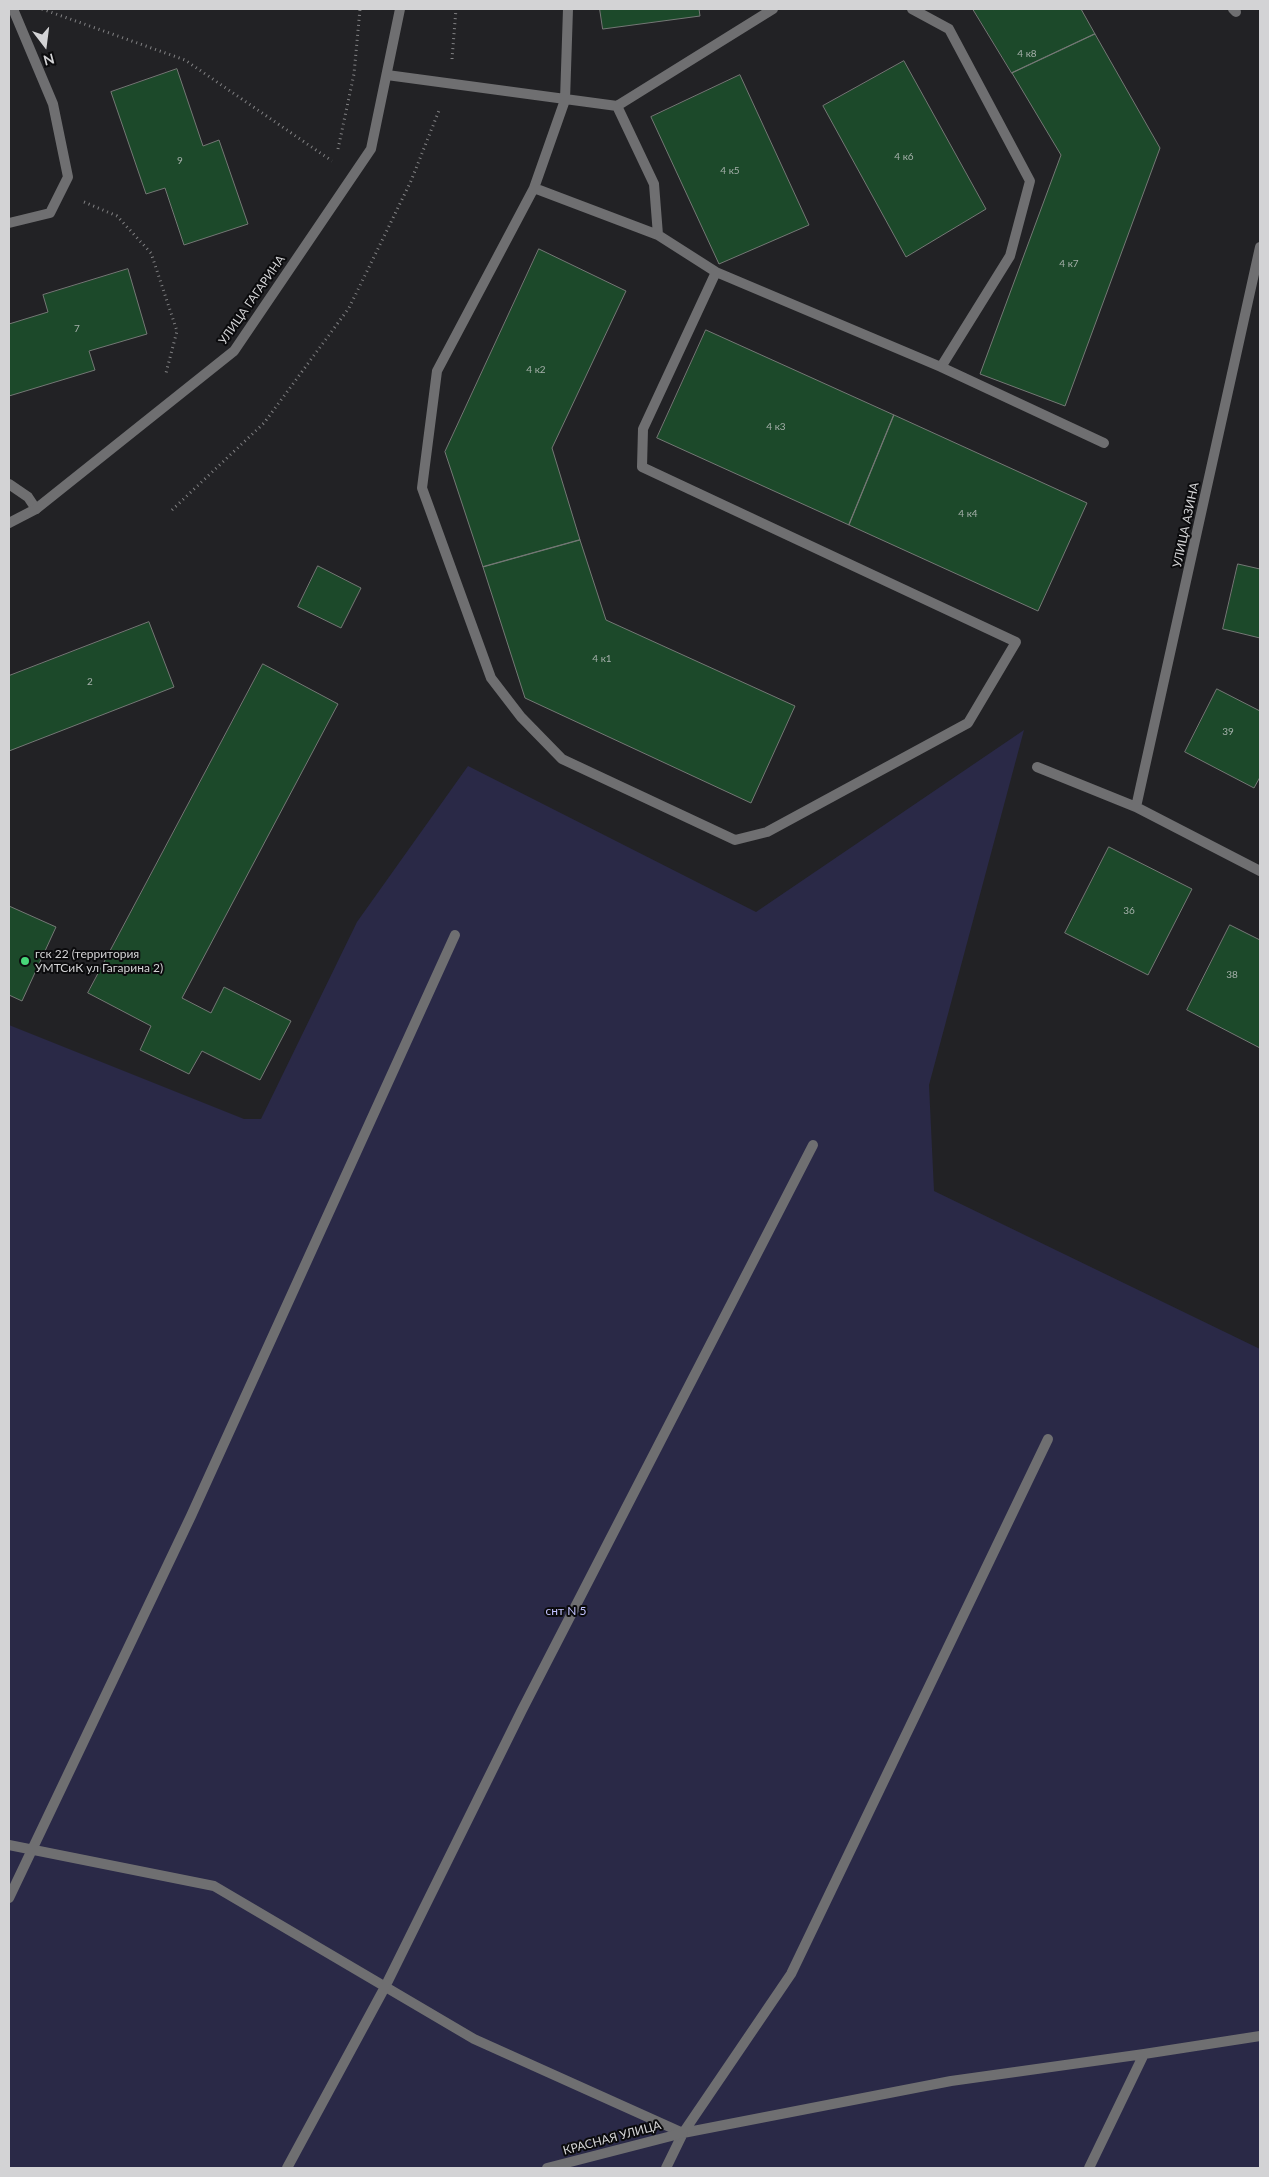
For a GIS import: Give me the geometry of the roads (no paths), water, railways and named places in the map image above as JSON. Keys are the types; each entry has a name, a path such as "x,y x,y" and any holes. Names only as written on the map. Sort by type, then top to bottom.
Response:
{"street":[{"path":"9,223 50,213 68,177 53,104 14,9"},
{"name":"УЛИЦА ГАГАРИНА","path":"9,523 36,509 234,351 371,149 400,9"},
{"path":"568,9 565,100 534,188 438,372 422,488 491,678 521,717 562,759 735,840 767,832 968,722 1016,642 642,467 643,429 716,272"},
{"path":"387,75 617,106 773,9"},
{"path":"912,9 949,29 1030,181 1010,256 941,367"},
{"path":"617,106 654,184 658,235"},
{"path":"534,188 658,235 716,272 941,367 1104,443"},
{"name":"УЛИЦА АЗИНА","path":"1136,807 1260,247"},
{"path":"9,484 28,497 36,509"},
{"path":"1037,767 1136,807 1260,871"},
{"path":"9,1898 34,1849 190,1516 455,935"},
{"path":"287,2168 385,1987 526,1701 812,1145"},
{"path":"666,2168 683,2133 791,1974 1048,1439"},
{"path":"9,1845 214,1886 474,2039 683,2133"},
{"name":"КРАСНАЯ УЛИЦА","path":"547,2168 683,2133 951,2081 1260,2036"},
{"path":"1089,2168 1144,2054"}],"place":[{"name":"гск 22 (территория УМТСиК ул Гагарина 2)","path":"25,961"}],"park label":[{"name":"снт N 5","path":"566,1611"}]}
